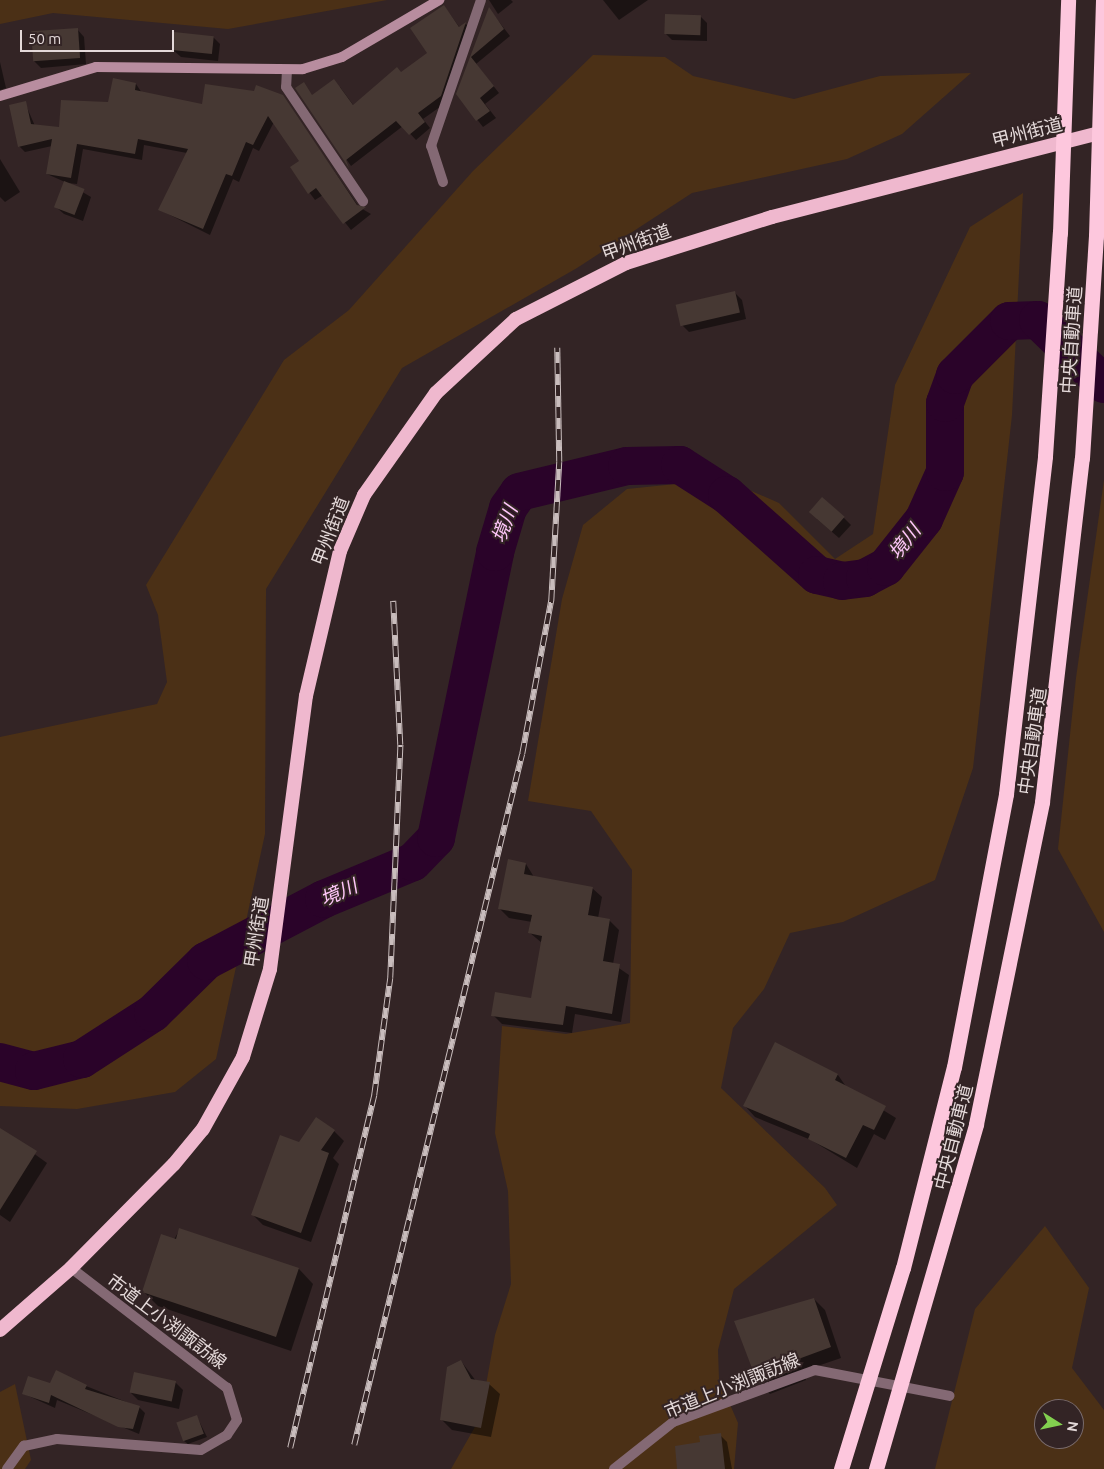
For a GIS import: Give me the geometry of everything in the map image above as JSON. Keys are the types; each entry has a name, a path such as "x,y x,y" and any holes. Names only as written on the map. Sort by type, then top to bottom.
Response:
{"highway":[{"name":"中央自動車道","path":"841,1469 903,1268 954,1067 1006,794 1045,456 1060,233 1068,0"},
{"name":"中央自動車道","path":"876,1469 939,1264 976,1124 1027,886 1058,696 1082,458 1096,236 1103,0"},
{"name":"甲州街道","path":"0,1330 71,1268 203,1129 243,1057 270,969 282,892 306,696 340,551 364,495 401,439 436,393 476,352 516,319 626,263 772,217 1104,132"}],"main road":[{"path":"0,96 96,67 287,70 342,58 439,0"}],"street":[{"path":"444,182 431,146 481,0"},
{"path":"287,70 286,87 363,200"},
{"name":"市道上小渕諏訪線","path":"7,1469 24,1446 57,1439 201,1450 227,1435 237,1420 227,1388 71,1268"},
{"name":"市道上小渕諏訪線","path":"614,1469 672,1422 815,1370 950,1396"}],"shaded area":[{"path":"0,0 387,0 228,29 53,13 0,24"},
{"path":"593,55 665,57 693,76 794,99 880,76 971,73 902,134 847,159 692,193 577,268 402,368 266,589 265,834 216,1059 175,1092 77,1109 0,1106 0,737 157,704 167,682 158,615 146,585 284,360 349,310 473,171"},
{"path":"1023,193 1012,415 973,768 935,880 843,922 790,933 764,989 733,1028 721,1088 825,1188 837,1205 734,1289 718,1350 719,1379 738,1423 734,1469 451,1469 480,1418 495,1335 511,1284 508,1191 495,1133 502,1026 566,1034 630,1023 632,870 591,811 528,801 562,599 583,525 627,489 724,479 779,503 835,559 873,534 895,385 970,227"},
{"path":"1104,480 1104,932 1058,849 1076,678"},
{"path":"1045,1226 1089,1288 1072,1368 1104,1410 1104,1469 935,1469 975,1309"},
{"path":"15,1384 31,1460 25,1469 0,1469 0,1392"}],"building":[{"path":"444,5 459,27 466,22 441,96 418,113 425,122 409,135 396,121 346,160 349,168 295,88 304,82 312,95 334,79 353,105 397,67 401,72 427,53 410,28"},
{"path":"489,7 504,29 471,57 494,86 480,98 490,111 476,121 456,94"},
{"path":"665,14 701,15 700,35 664,34"},
{"path":"78,28 80,58 33,61 31,31"},
{"path":"174,32 214,36 212,54 172,50"},
{"path":"113,78 136,83 135,90 202,104 205,84 254,91 256,85 283,95 357,205 366,207 343,224 316,188 308,194 290,167 299,161 268,116 253,145 246,142 232,176 226,174 203,229 158,210 188,149 138,139 135,154 77,144 71,178 46,174 52,139 18,147 9,105 26,101 31,124 59,127 61,100 108,102"},
{"path":"64,181 85,189 75,215 54,207"},
{"path":"735,291 740,312 681,326 676,305"},
{"path":"822,497 845,517 832,532 809,512"},
{"path":"508,859 526,863 524,874 593,887 588,915 610,919 603,961 620,964 612,1014 566,1006 563,1025 491,1016 495,992 531,998 542,936 528,933 532,915 498,909"},
{"path":"775,1042 838,1074 835,1080 886,1106 874,1130 863,1125 846,1158 808,1139 810,1134 743,1106"},
{"path":"316,1117 335,1130 321,1150 329,1153 301,1233 251,1215 280,1135 299,1142"},
{"path":"0,1128 37,1151 0,1210"},
{"path":"179,1228 299,1268 276,1337 142,1292 161,1234 176,1239"},
{"path":"814,1298 831,1347 793,1361 796,1369 758,1384 734,1321"},
{"path":"461,1360 471,1379 490,1382 481,1428 440,1420 447,1367"},
{"path":"56,1370 87,1385 85,1389 140,1406 133,1429 118,1427 51,1395 49,1403 22,1394 28,1376 50,1383"},
{"path":"134,1372 176,1381 172,1401 130,1393"},
{"path":"197,1415 204,1434 183,1441 176,1423"},
{"path":"721,1433 725,1469 677,1469 675,1446 700,1442 699,1436"}],"waterway":[{"name":"境川","path":"0,1062 34,1071 82,1059 153,1013 206,961 324,899 413,862 436,838 495,552 508,508 519,492 627,466 680,465 727,495 817,575 842,581 865,578 886,567 924,519 945,472 945,403 955,375 1009,321 1038,320 1104,384"}],"railway":[{"path":"354,1445 522,754 551,601 559,462 557,348"},
{"path":"290,1448 374,1095 390,978 400,745 393,601"}]}
